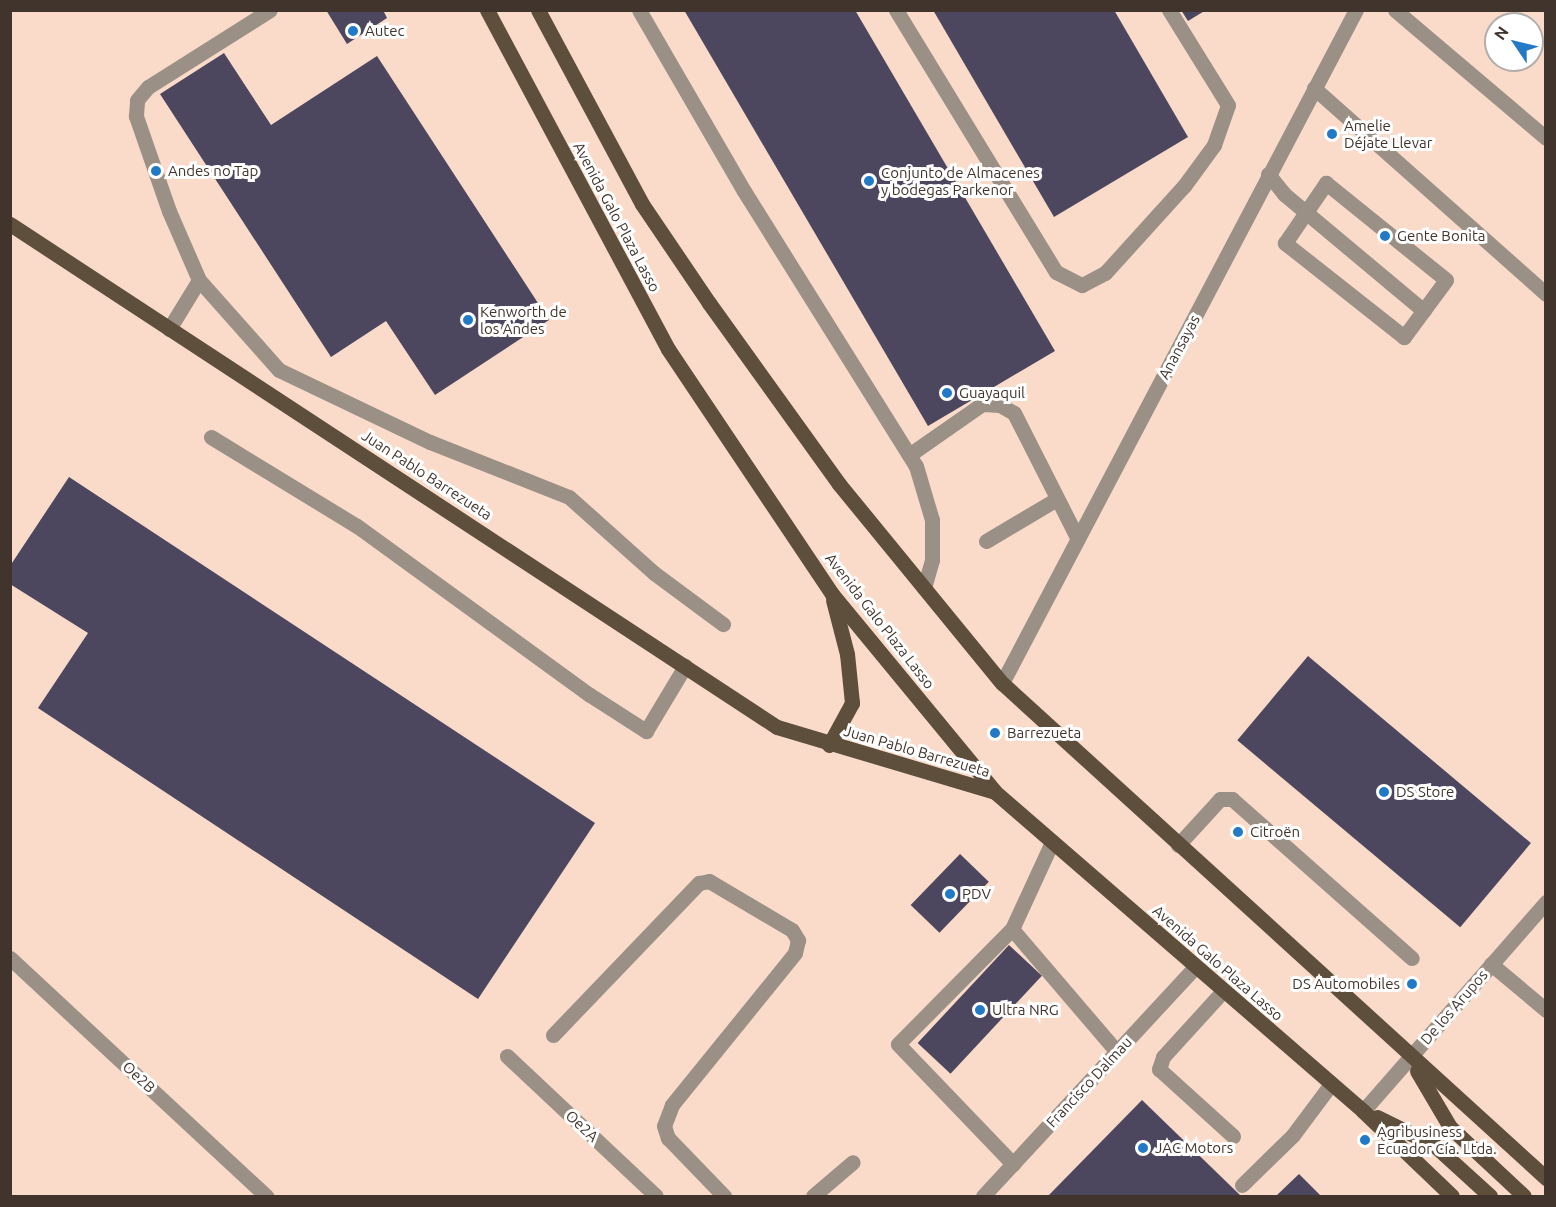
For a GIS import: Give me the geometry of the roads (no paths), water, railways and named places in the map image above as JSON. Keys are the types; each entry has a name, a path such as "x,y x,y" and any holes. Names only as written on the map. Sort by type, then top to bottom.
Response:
{"main road":[{"name":"Avenida Galo Plaza Lasso","path":"487,10 668,350 832,594 995,792 1195,968 1363,1111 1452,1197"},
{"name":"Avenida Galo Plaza Lasso","path":"538,10 642,204 840,483 1002,683 1410,1059 1545,1178"},
{"name":"Juan Pablo Barrezueta","path":"10,224 777,727 829,745 995,792"},
{"name":"Juan Pablo Barrezueta","path":"829,745 852,703 847,654 832,594"},
{"name":"Avenida Galo Plaza Lasso","path":"1410,1059 1450,1127 1524,1197"},
{"name":"Avenida Galo Plaza Lasso","path":"1363,1111 1434,1145 1490,1197"}],"street":[{"path":"270,10 148,87 138,100 136,116 169,211 199,280 279,370 430,442 569,497 654,573 723,624"},
{"path":"639,10 744,191 909,455 932,520 932,560 924,588"},
{"path":"896,10 1056,272 1082,285 1105,273 1184,186 1214,145 1228,105 1169,10"},
{"name":"Anansayas","path":"1002,683 1356,10"},
{"path":"1395,10 1545,138"},
{"path":"1314,88 1545,294"},
{"path":"1268,174 1305,212 1424,311"},
{"path":"1326,183 1446,280 1404,337 1285,243 1305,212 1326,183"},
{"path":"170,328 199,280"},
{"path":"909,455 982,404 1000,405 1014,413 1055,500 1078,539"},
{"path":"212,436 357,526 590,695 646,731 685,666"},
{"path":"987,541 1055,500"},
{"path":"1178,845 1220,800 1232,799 1412,958"},
{"path":"1013,1164 898,1044 1012,929 1052,842"},
{"path":"553,1035 699,883 709,881 792,930 798,940 795,953 672,1105 664,1126 668,1138 724,1197"},
{"name":"De los Arupos","path":"1363,1111 1545,902"},
{"path":"1012,929 1117,1052"},
{"name":"Oe2B","path":"10,958 266,1197"},
{"path":"1491,964 1545,1010"},
{"name":"Francisco Dalmau","path":"983,1197 1195,968"},
{"path":"1223,992 1163,1057 1159,1069 1233,1136"},
{"name":"Oe2A","path":"507,1056 656,1197"},
{"path":"1242,1185 1293,1135 1331,1084"},
{"path":"813,1197 854,1161"}],"place":[{"name":"Autec","path":"353,31"},
{"name":"Amelie Déjate Llevar","path":"1332,134"},
{"name":"Andes no Tap","path":"156,171"},
{"name":"Conjunto de Almacenes y bodegas Parkenor","path":"869,181"},
{"name":"Gente Bonita","path":"1385,236"},
{"name":"Kenworth de los Andes","path":"468,320"},
{"name":"Guayaquil","path":"947,393"},
{"name":"Barrezueta","path":"995,733"},
{"name":"DS Store","path":"1384,792"},
{"name":"Citroën","path":"1238,832"},
{"name":"PDV","path":"950,894"},
{"name":"DS Automobiles","path":"1412,984"},
{"name":"Ultra NRG","path":"980,1010"},
{"name":"Agribusiness Ecuador Cía. Ltda.","path":"1365,1140"},
{"name":"JAC Motors","path":"1143,1148"}]}
